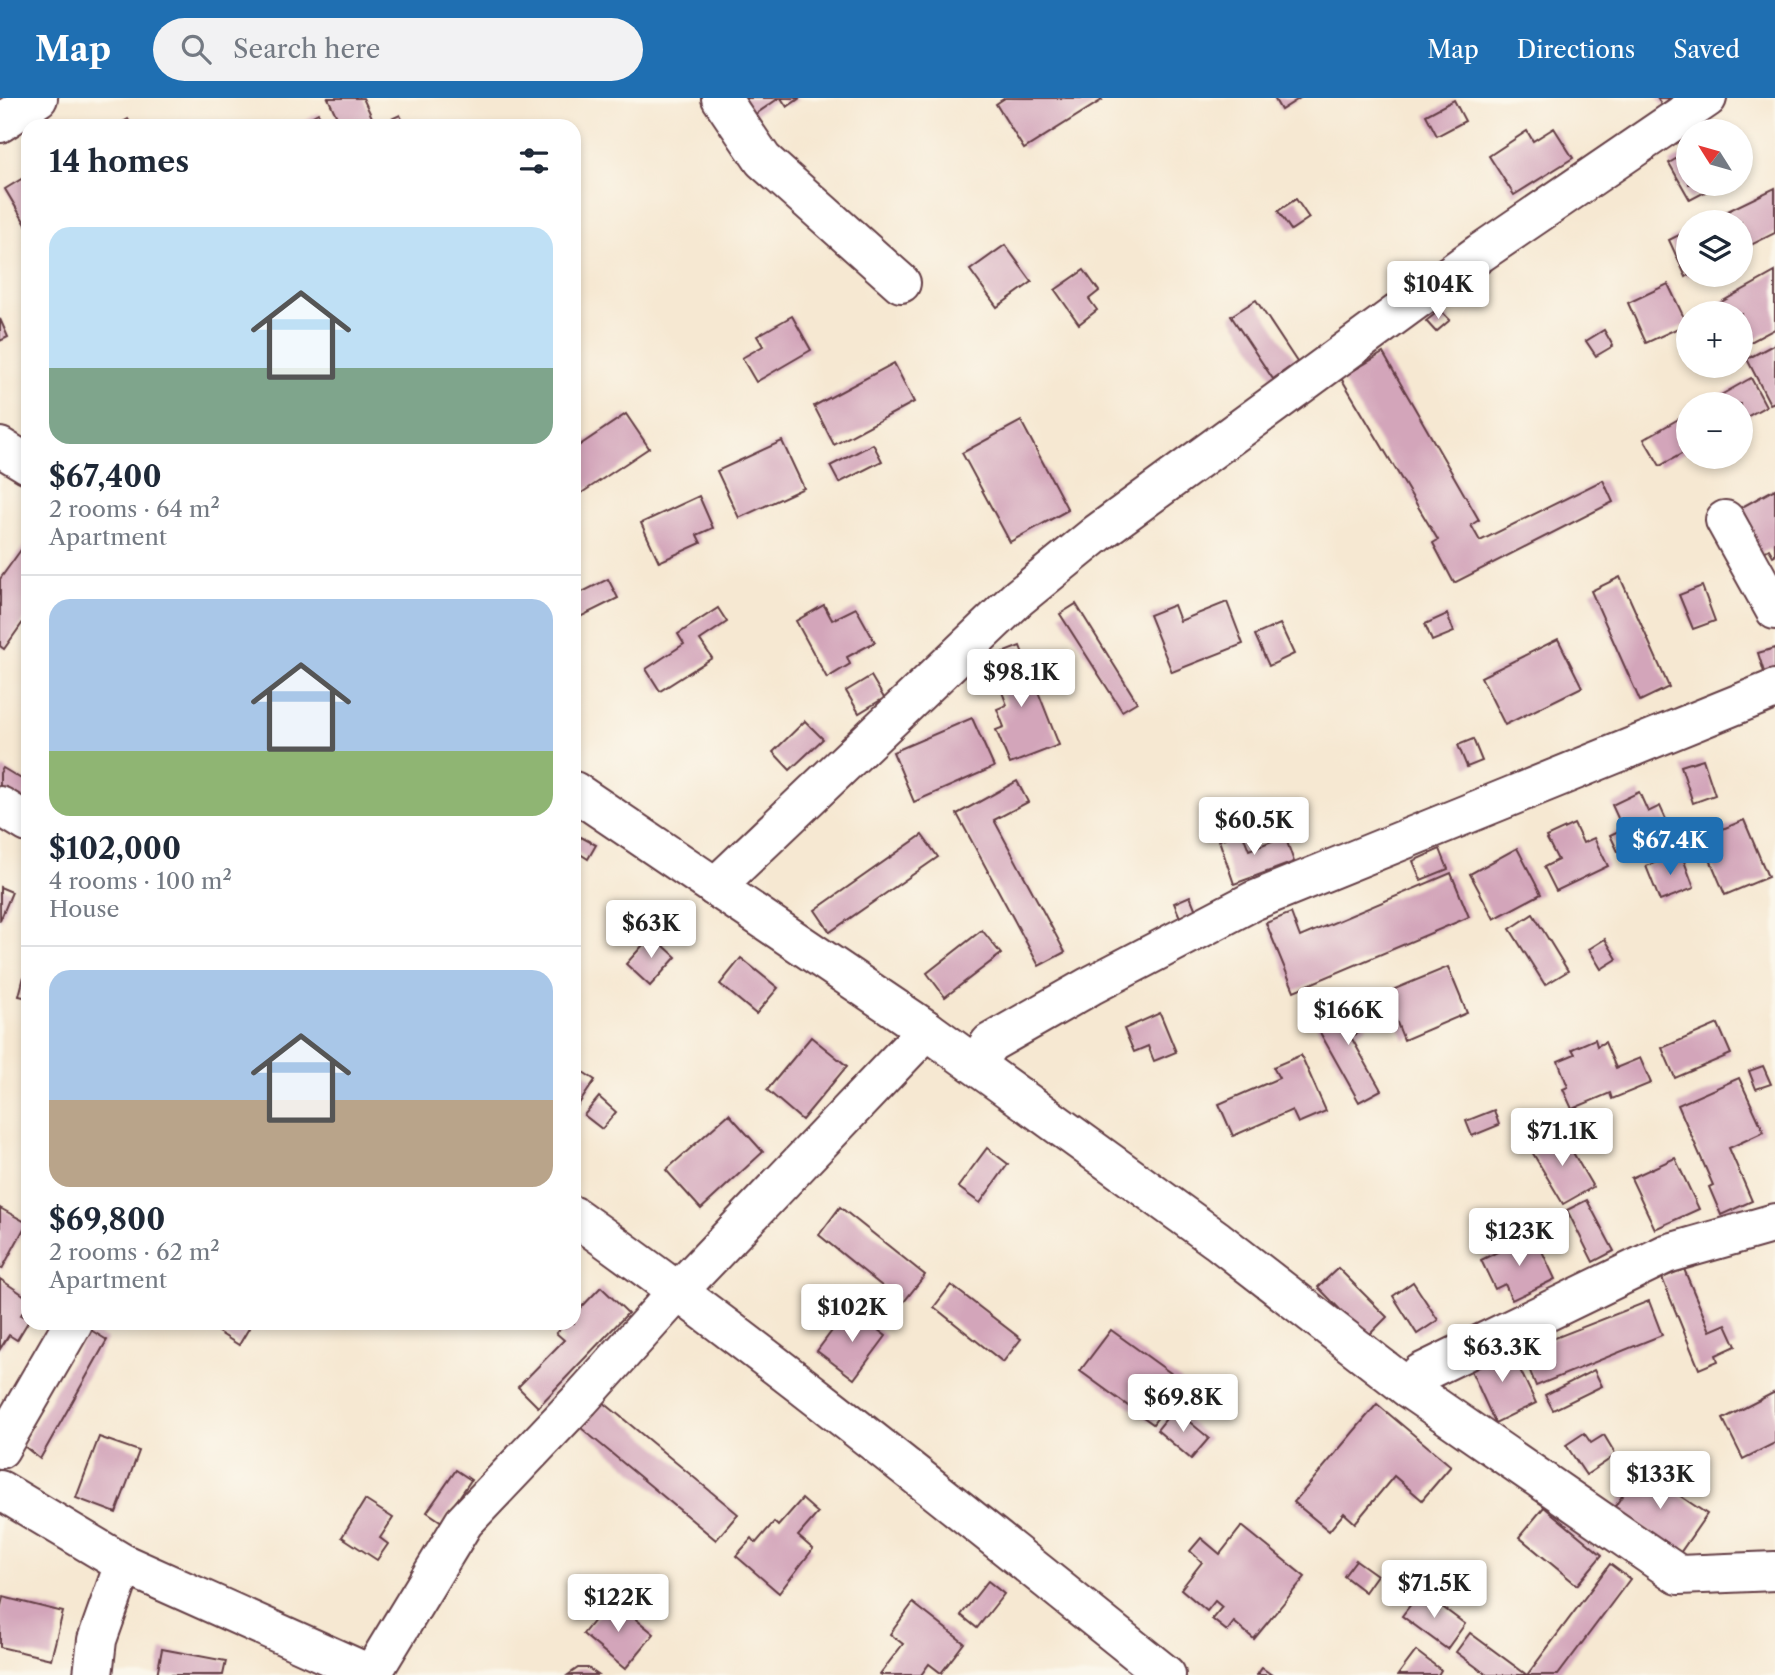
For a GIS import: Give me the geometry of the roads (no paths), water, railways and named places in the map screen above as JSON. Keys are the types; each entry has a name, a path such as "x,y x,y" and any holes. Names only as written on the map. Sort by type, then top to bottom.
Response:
{"street":[{"path":"0,123 38,98"},
{"path":"721,98 763,160 901,283"},
{"path":"715,887 1018,598 1098,533 1480,253 1707,98"},
{"path":"0,447 21,460"},
{"path":"1725,520 1775,610"},
{"path":"975,1064 990,1043 1090,986 1253,901 1775,689"},
{"path":"581,796 975,1064 1217,1240 1408,1388 1679,1575 1775,1571"},
{"path":"0,806 21,819"},
{"path":"0,1490 124,1564 372,1675 464,1521 927,1030"},
{"path":"581,1221 679,1290 816,1395 1166,1675"},
{"path":"1408,1388 1421,1373 1666,1254 1775,1223"},
{"path":"0,1450 69,1330"},
{"path":"93,1675 97,1640 124,1564"}]}
